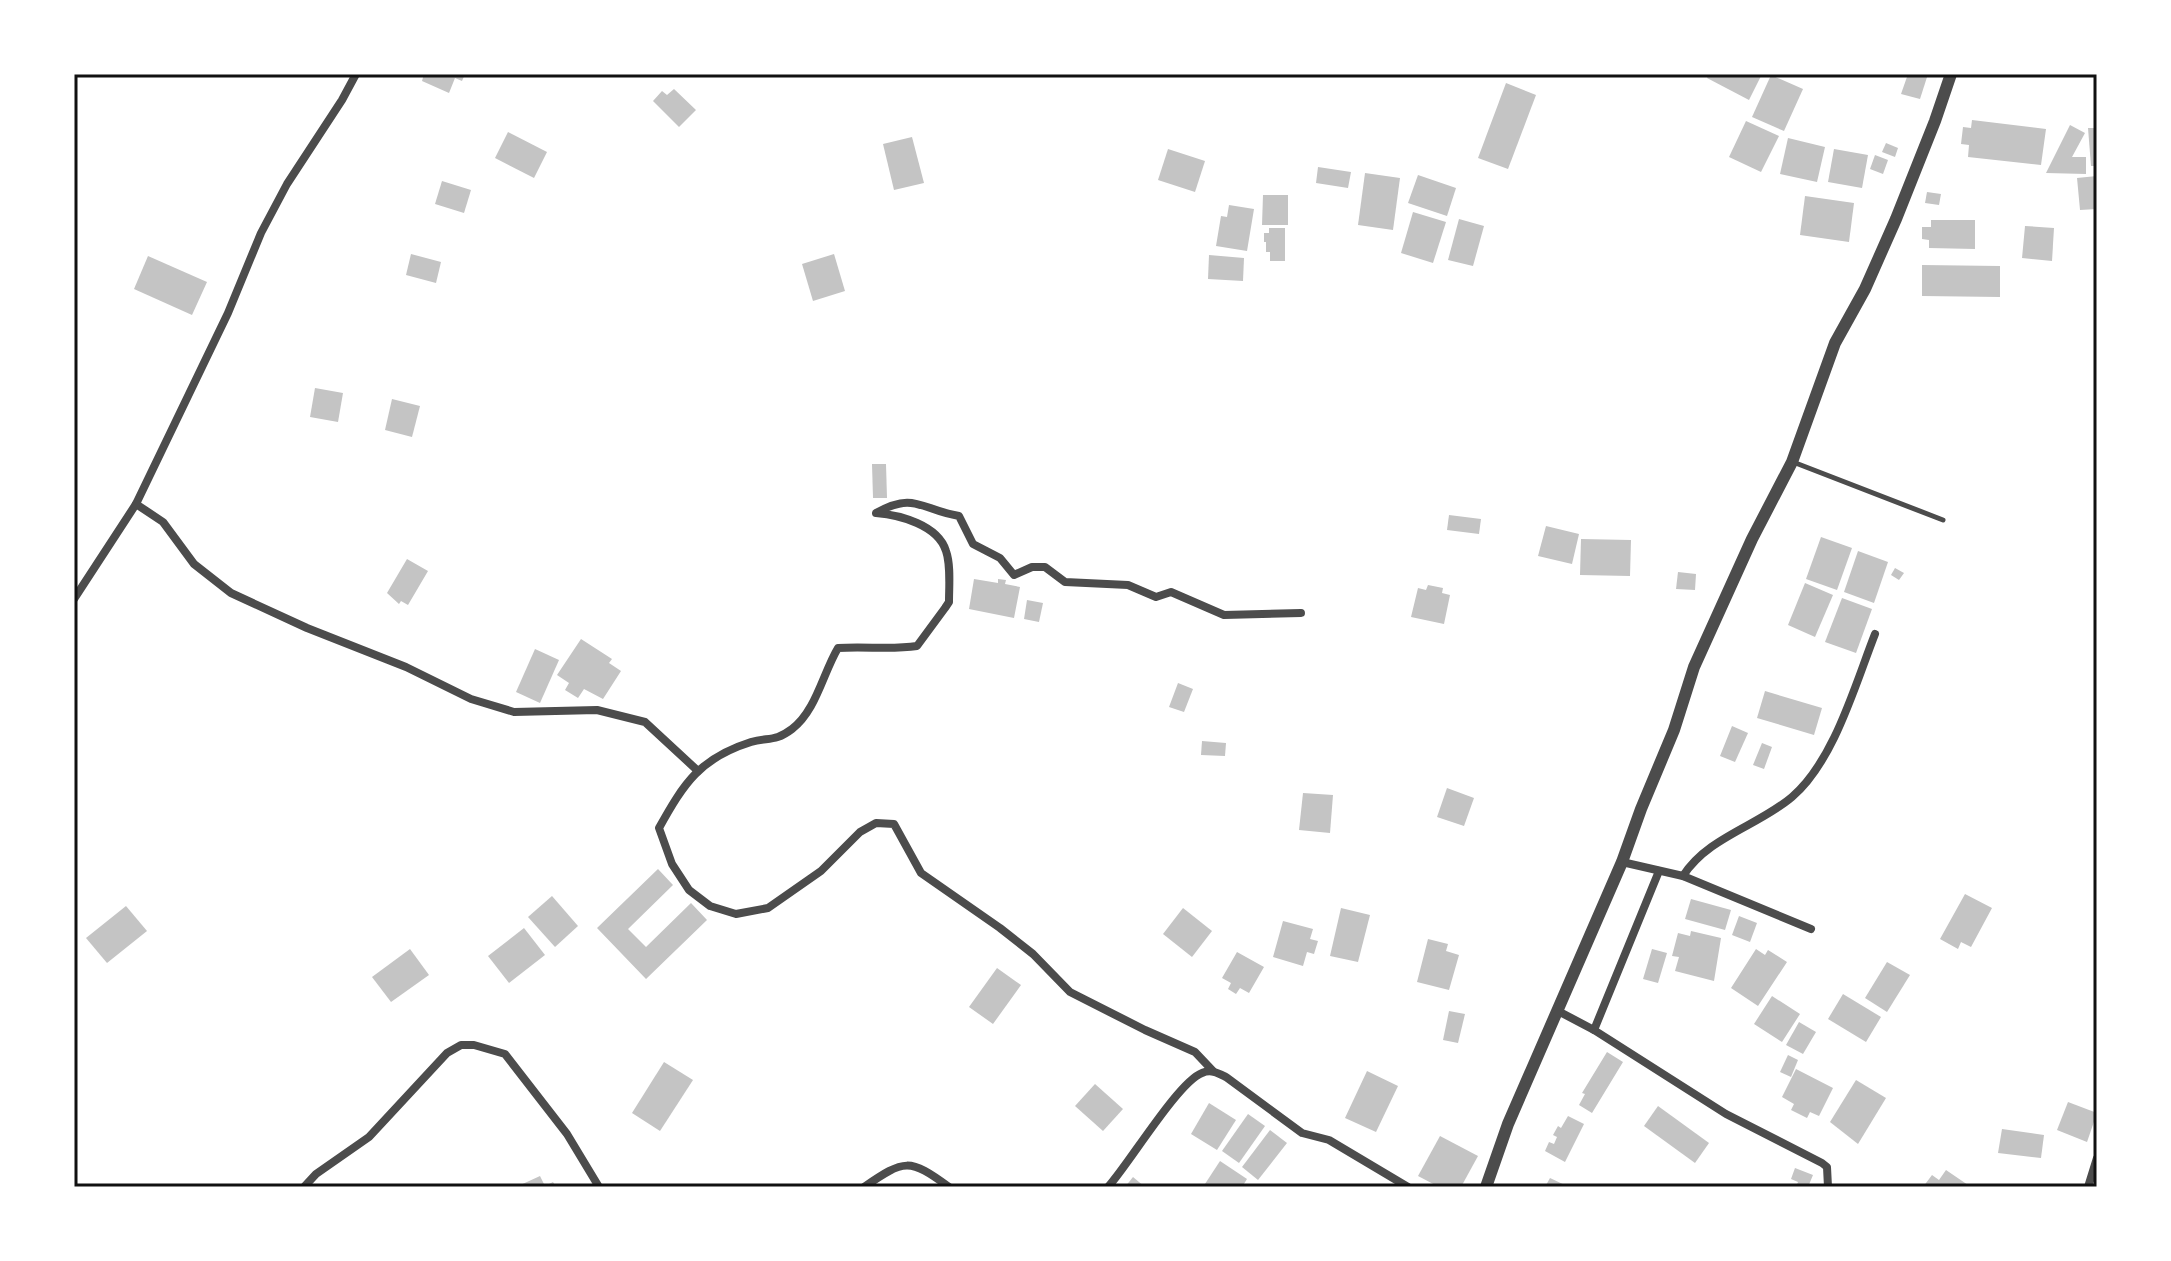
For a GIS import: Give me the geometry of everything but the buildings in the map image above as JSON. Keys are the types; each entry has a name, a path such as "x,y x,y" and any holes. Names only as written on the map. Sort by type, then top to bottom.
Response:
{"street":[{"path":"74,599 136,504 228,313 261,233 287,184 356,74"},
{"path":"1486,1187 1508,1124 1622,862 1674,730 1694,667 1752,539 1792,462 1835,343 1865,289 1890,233 1951,74"},
{"path":"1301,613 1224,615 1171,592 1156,597 1128,585 1065,582 1045,567 1032,567 1014,575 1000,558 973,544 959,516 940,513 922,504 896,502 876,513 890,514 926,527 946,551 949,602 945,608 917,646 897,649 870,646 838,648 809,708 794,728 772,741 754,741 710,759 679,793 659,828 672,864 689,890 710,906 736,914 768,908 821,871 860,832 876,823 894,824 921,873 1033,954 1070,992 1195,1052 1213,1071 1226,1077 1302,1133 1329,1140 1408,1187"},
{"path":"136,504 163,522 194,564 231,593 307,628 406,667 471,699 514,712 597,710 645,722 698,771"},
{"path":"1683,876 1702,853 1792,798 1822,764 1875,634"},
{"path":"1622,862 1683,876 1811,929"},
{"path":"1594,1030 1659,871"},
{"path":"1558,1011 1594,1030 1726,1114 1822,1163 1827,1167 1828,1187"},
{"path":"304,1187 316,1174 369,1137 447,1053 461,1045 474,1045 505,1054 567,1134 599,1187"},
{"path":"1108,1187 1176,1096 1201,1073 1213,1071"},
{"path":"2088,1187 2097,1158"},
{"path":"864,1187 889,1170 906,1165 921,1167 949,1187"}],"lane":[{"path":"1792,462 1943,520"}]}
